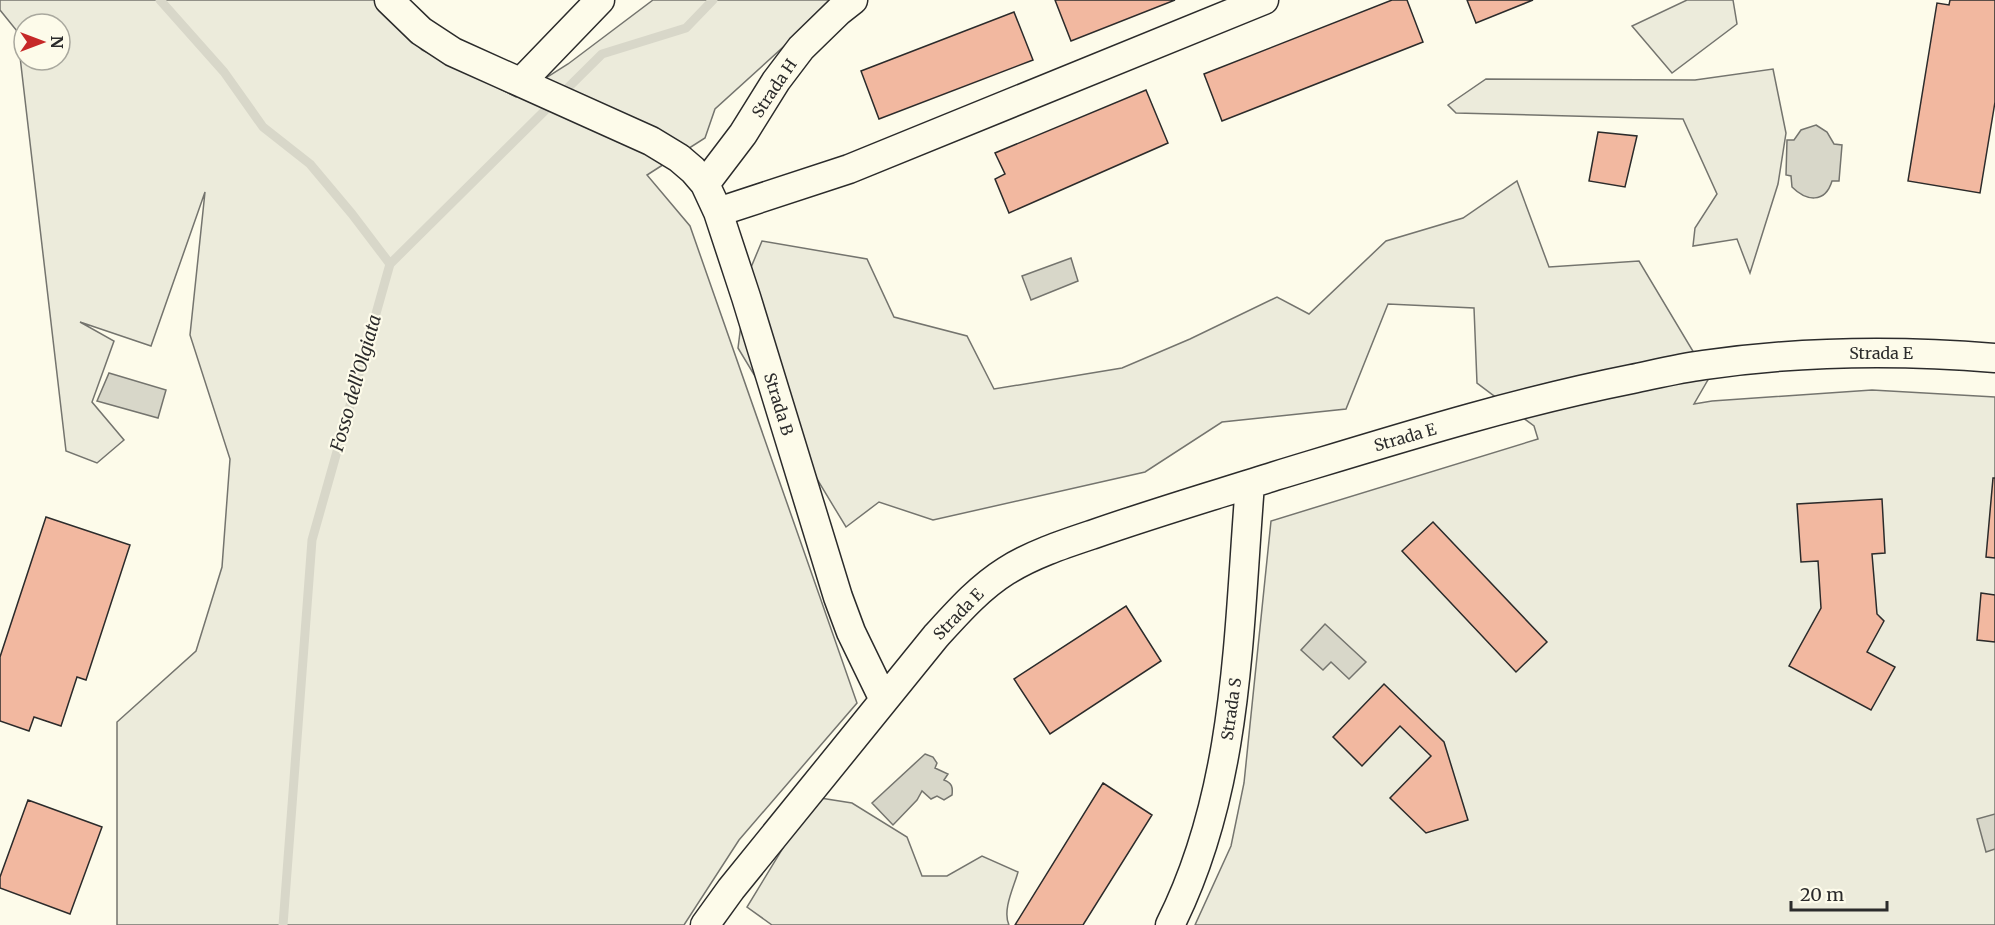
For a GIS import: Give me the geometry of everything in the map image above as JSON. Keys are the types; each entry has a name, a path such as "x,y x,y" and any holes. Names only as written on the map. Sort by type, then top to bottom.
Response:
{"street":[{"name":"Strada B","path":"389,0 421,31 453,52 628,129 666,149 693,170 705,184 718,212 746,297 838,597 851,632 884,700"},
{"path":"546,93 600,0"},
{"name":"Strada H","path":"705,184 743,134 776,81 801,48 853,0"},
{"path":"718,212 849,170 1264,0"},
{"name":"Strada E","path":"884,700 936,636 969,600 1007,570 1049,550 1137,519 1250,484 1517,404 1701,365 1825,354 1912,353 1995,358"},
{"name":"Strada S","path":"1170,925 1198,860 1214,808 1224,759 1239,648 1250,484"},
{"path":"705,925 731,889 884,700"}],"shaded area":[{"path":"0,0 376,0 422,50 516,97 568,64 653,0 835,0 715,109 705,138 647,175 690,226 857,703 739,840 684,925 117,925 117,722 196,651 222,567 230,459 190,335 205,192 151,346 80,322 114,341 92,402 124,440 97,463 66,451 22,72 72,72 72,12 12,12 12,25 0,10"},
{"path":"1687,0 1733,0 1737,24 1672,73 1632,26"},
{"path":"1773,69 1786,133 1778,184 1750,273 1737,239 1693,246 1695,228 1717,194 1683,119 1456,113 1448,105 1486,79 1695,80"},
{"path":"1816,125 1827,132 1834,144 1842,145 1839,181 1832,181 1825,194 1815,198 1797,192 1792,187 1791,176 1786,175 1787,140 1794,140 1801,130"},
{"path":"1517,181 1549,267 1639,261 1709,378 1694,404 1872,390 1995,397 1995,925 1195,925 1231,846 1244,783 1271,521 1538,439 1534,426 1477,383 1474,308 1388,304 1346,409 1222,422 1145,472 933,520 879,502 846,527 738,348 747,277 762,241 867,259 894,317 967,336 994,389 1122,368 1190,339 1277,297 1309,314 1386,241 1463,218"},
{"path":"1071,258 1078,281 1031,300 1022,276"},
{"path":"109,373 166,390 158,418 97,401"},
{"path":"1325,624 1366,662 1349,679 1331,662 1323,670 1301,650"},
{"path":"925,754 933,757 937,763 935,768 948,774 944,780 949,782 952,795 944,800 937,796 931,799 922,791 917,800 893,825 872,803"},
{"path":"814,797 852,803 907,837 922,876 947,876 982,856 1018,872 1009,899 1007,919 1009,925 772,925 747,907"},
{"path":"1995,814 1995,849 1986,852 1977,819"}],"building":[{"path":"1055,0 1175,0 1071,41"},
{"path":"1392,0 1407,0 1423,42 1222,121 1204,74"},
{"path":"1467,0 1533,0 1476,23"},
{"path":"1950,0 1995,0 1995,102 1980,193 1908,181 1937,3 1949,5"},
{"path":"1014,12 1033,60 879,119 861,71"},
{"path":"1146,90 1168,143 1009,213 995,179 1005,174 995,153"},
{"path":"1598,132 1637,136 1625,187 1589,181"},
{"path":"1993,478 1995,478 1995,558 1986,557"},
{"path":"1882,499 1885,553 1872,554 1877,614 1884,621 1867,652 1895,667 1871,710 1789,666 1821,608 1818,561 1801,562 1797,504"},
{"path":"46,517 130,545 86,680 77,677 61,726 34,717 29,731 0,721 0,657"},
{"path":"1433,522 1547,642 1516,672 1402,551"},
{"path":"1981,593 1995,595 1995,642 1977,640"},
{"path":"1126,606 1161,661 1050,734 1014,679"},
{"path":"1384,684 1444,742 1468,820 1426,833 1390,798 1431,756 1400,726 1362,766 1333,737"},
{"path":"1103,783 1152,815 1083,925 1015,925"},
{"path":"28,800 102,827 70,914 0,888 0,877"}],"waterway":[{"path":"160,0 224,72 263,127 310,164 390,264"},
{"name":"Fosso dell’Olgiata","path":"283,925 312,540 390,264 602,54 686,28 713,0"}]}
